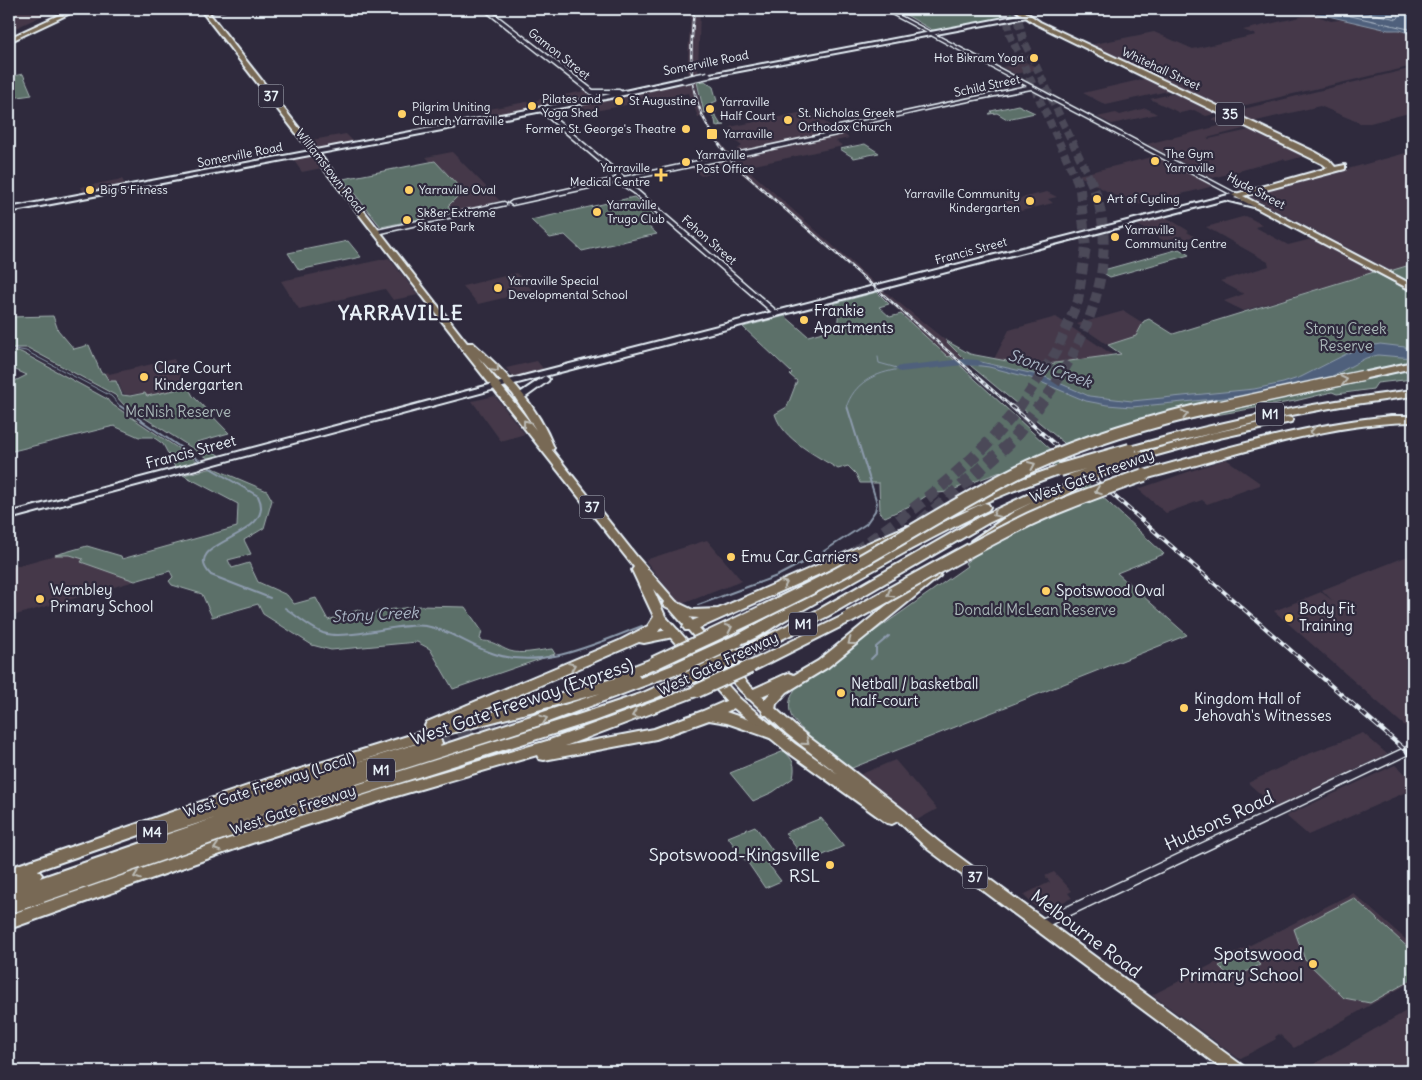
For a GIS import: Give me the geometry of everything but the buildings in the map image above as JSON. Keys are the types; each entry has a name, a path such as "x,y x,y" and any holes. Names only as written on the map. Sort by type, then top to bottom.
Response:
{"highway":[{"path":"485,720 598,684 654,663 807,590 988,487 1068,450 1170,418 1409,366"},
{"name":"West Gate Freeway","path":"1134,453 1208,428 1268,415 1360,399 1413,393"},
{"name":"West Gate Freeway","path":"1134,453 1276,422 1413,401"},
{"name":"M1","path":"9,922 182,860 313,817 552,745 697,691 750,667 849,617 982,543 1031,519 1090,494 1200,458 1299,435 1381,420 1413,419"},
{"path":"690,627 902,532 1011,486 1068,477 1134,453"},
{"path":"769,711 769,703 782,689 814,670 878,621 950,560 1027,509 1068,477 1134,453"},
{"name":"West Gate Freeway","path":"705,656 793,612 949,524 996,502 1068,477"},
{"name":"West Gate Freeway","path":"121,868 274,816 561,726 648,696 681,671 739,655 823,613 984,520 1068,477"},
{"path":"670,603 685,612 698,614 714,613 740,605"},
{"path":"254,789 444,721 624,644 652,630 660,618"},
{"path":"624,644 673,633"},
{"path":"752,695 790,678 835,653"},
{"name":"West Gate Freeway (Express)","path":"9,896 290,799 521,727 681,671 705,656"},
{"name":"West Gate Freeway (Local)","path":"9,874 254,789 431,734 681,671"},
{"path":"313,817 532,758 656,734 708,715 736,702"},
{"path":"708,715 723,716 753,729 772,734"},
{"name":"M4","path":"9,884 152,832 435,743"},
{"name":"M1","path":"9,908 121,868"},
{"name":"M1","path":"9,918 121,868"}],"main road":[{"path":"10,38 68,9"},
{"path":"10,38 76,9"},
{"name":"Williamstown Road","path":"205,10 456,333 505,387 551,454 633,559 690,627"},
{"name":"Somerville Road","path":"9,210 541,109 684,79 932,34 1008,19 1023,12"},
{"name":"Whitehall Street","path":"1023,12 1054,30 1342,167"},
{"name":"Somerville Road","path":"595,97 684,79"},
{"name":"Whitehall Street","path":"1312,154 1325,161 1333,169"},
{"name":"Francis Street","path":"9,516 1342,167"},
{"name":"Hyde Street","path":"1236,194 1413,288"},
{"path":"1222,198 1259,207"},
{"name":"Francis Street","path":"505,387 545,379 606,359"},
{"path":"520,398 545,379"},
{"name":"Williamstown Road","path":"505,387 520,398 544,433 551,454"},
{"name":"Williamstown Road","path":"633,559 660,618 736,702"},
{"path":"673,633 690,627"},
{"name":"Melbourne Road","path":"690,627 752,695 828,760 901,816 912,828 1039,925 1237,1071"},
{"path":"736,702 752,695"},
{"name":"Melbourne Road","path":"736,702 772,734 895,820 912,828"}],"street":[{"path":"205,10 227,9"},
{"name":"Gamon Street","path":"485,9 595,97"},
{"name":"Hyde Street","path":"882,9 1236,194"},
{"name":"Schild Street","path":"840,129 1032,87"},
{"name":"Fehon Street","path":"541,109 777,314"},
{"path":"377,232 840,132 840,129"},
{"name":"Hudsons Road","path":"1039,925 1413,748"}],"shaded area":[{"path":"9,9 57,9 9,31"},
{"path":"691,9 700,9 698,74 696,74 699,99 706,119 729,153 725,154 701,117 698,117 689,93 590,112 580,104 688,83"},
{"path":"1313,14 1331,21 1345,19 1397,31 1400,30 1413,35 1413,66 1225,110 1089,45 1154,32 1193,49 1256,35 1243,30"},
{"path":"1026,62 1036,67 1035,70 1015,74 1002,67"},
{"path":"1413,68 1413,112 1370,123 1360,123 1320,106 1252,122 1231,112"},
{"path":"1148,78 1172,90 1106,105 1083,93"},
{"path":"584,91 591,97 485,117 479,111"},
{"path":"1179,92 1222,112 1206,116 1194,110 1180,113 1150,99"},
{"path":"1146,108 1157,114 1112,124 1097,117 1116,113 1120,115"},
{"path":"808,111 849,138 836,141 843,146 745,167 877,285 945,340 971,366 962,368 950,356 948,357 877,291 735,168 701,176 688,166 724,158 733,166 726,158 735,157 739,161 736,156 738,152 736,150 742,146 735,141 742,139 730,127"},
{"path":"1227,116 1251,127 1207,138 1254,129 1309,155 1286,161 1283,159 1213,178 1147,144 1223,125 1211,119"},
{"path":"346,134 354,142 319,149 312,140"},
{"path":"1413,151 1413,264 1391,271 1249,196"},
{"path":"452,152 500,201 453,212 448,206 462,191 435,161 431,162 426,157"},
{"path":"1156,156 1214,186 1133,206 1078,175"},
{"path":"314,157 322,168 302,172 292,158"},
{"path":"122,179 126,186 84,194 81,187"},
{"name":"Yarraville Community Kindergarten","path":"1047,192 1057,197 1048,199 1053,203 1017,212 1003,202"},
{"path":"1164,216 1194,236 1186,239 1181,236 1164,241 1136,224"},
{"path":"1246,216 1263,225 1255,227 1288,245 1312,239 1374,272 1243,311 1224,301 1244,294 1220,281 1269,266 1268,262 1206,227"},
{"path":"389,258 418,295 393,300 385,289 299,309 281,281"},
{"name":"Yarraville Special Developmental School","path":"517,273 533,291 478,304 463,286"},
{"path":"1124,311 1143,323 1136,336 1108,345 1077,324"},
{"path":"1056,317 1113,355 1032,366 994,359 1009,330"},
{"name":"Clare Court Kindergarten","path":"174,359 188,387 146,397 144,393 126,395 122,392 118,381 109,382 104,373 108,372 109,374"},
{"path":"537,361 545,371 513,377 506,368"},
{"path":"495,396 525,434 501,441 472,401"},
{"path":"1226,459 1260,483 1260,485 1207,504 1202,500 1166,513 1138,489"},
{"path":"707,540 742,581 682,604 677,601 645,560"},
{"path":"1413,554 1413,733 1274,611 1321,592 1333,601 1322,590"},
{"name":"Wembley Primary School","path":"55,555 70,555 83,559 87,564 135,581 9,617 9,568"},
{"path":"1363,733 1387,754 1275,807 1248,783 1306,755"},
{"path":"895,760 937,809 917,820 862,780 859,775"},
{"path":"1395,765 1413,781 1413,789 1308,835 1286,816"},
{"path":"1054,872 1072,891 1068,893 1072,898 1041,912 1023,895 1050,882 1045,876"},
{"name":"Spotswood Primary School","path":"1353,893 1413,946 1413,981 1294,1048 1279,1034 1275,1037 1276,1039 1239,1059 1152,995"},
{"path":"1413,1007 1413,1071 1302,1071 1389,1021"}],"green space":[{"path":"896,9 1013,9 1016,16 939,31 932,30"},
{"path":"23,74 32,95 11,98 9,77"},
{"path":"705,81 713,87 717,101 712,103 716,112 713,112 721,125 725,125 716,126 715,120 708,112 704,113 697,82"},
{"path":"1018,105 1035,113 1007,119 997,113 989,114 991,111"},
{"path":"865,144 879,153 854,158 840,149"},
{"path":"435,161 463,191 448,206 453,212 381,227 343,179"},
{"path":"634,197 654,215 639,218 657,234 582,251 565,235 550,238 531,220"},
{"path":"348,241 361,257 299,270 288,253"},
{"path":"1179,249 1189,255 1110,277 1100,271"},
{"path":"1413,264 1413,284 1390,271"},
{"name":"Stony Creek Reserve","path":"1374,272 1413,293 1413,379 1377,383 1373,389 1337,394 1332,392 1295,401 1176,422 1075,452 971,366 945,340 970,354 1033,366 1121,354 1108,345 1136,336 1144,321 1149,319 1173,334"},
{"name":"Donald McLean Reserve","path":"877,292 889,304 879,307 890,317 901,314 948,357 950,356 1164,554 1117,573 1187,635 852,768 794,721 790,711 790,703 791,696 797,686 967,566 965,563 1001,537 1085,492 1056,466 1049,463 1019,465 947,492 929,494 914,504 885,517 880,513 879,483 860,483 856,474 848,466 838,469 801,446 785,432 775,414 787,407 797,381 790,375 792,373 743,327 785,316 808,336 837,328 839,310 833,304"},
{"name":"McNish Reserve","path":"53,316 58,330 74,349 89,345 101,373 104,373 109,381 116,381 122,395 130,396 145,393 147,396 188,387 193,396 229,433 197,442 222,457 211,460 124,405 115,395 28,348 9,348 9,317"},
{"path":"9,352 21,352 107,399 110,403 200,463 176,469 163,444 153,437 139,437 114,426 9,452 9,384 27,375 9,367"},
{"path":"213,468 267,491 272,500 264,528 244,540 251,554 228,560 232,568 249,563 258,582 287,595 294,604 316,598 328,620 358,610 371,614 379,611 420,606 465,607 482,631 480,639 483,641 492,642 514,652 552,649 555,654 453,689 430,649 417,642 331,650 312,645 263,614 258,604 212,617 202,594 172,585 169,581 173,577 170,571 135,581 81,562 83,559 70,555 55,555 87,546 121,556 122,559 237,527 238,504 183,475"},
{"path":"784,751 793,763 793,778 773,792 753,801 730,773"},
{"path":"821,818 844,846 807,862 785,833"},
{"path":"755,826 773,851 746,862 728,837"},
{"path":"763,857 781,881 765,888 748,863"},
{"path":"1354,898 1413,952 1413,979 1370,1003 1344,998 1305,960 1294,929"},
{"path":"1246,951 1260,965 1232,979 1219,966"}],"water":[{"path":"1298,9 1401,9 1413,12 1413,35 1400,30 1388,30"},
{"name":"Stony Creek","path":"1380,344 1413,348 1413,358 1378,355 1366,358 1310,388 1297,391 1132,407 1086,401 1031,378 989,367 966,364 961,360 981,362 1043,376 1089,396 1132,401 1254,389 1283,383 1301,377 1356,349"}],"waterway":[{"name":"Stony Creek","path":"9,348 26,351 111,396 120,406"},
{"path":"878,357 879,363 897,368"},
{"name":"Stony Creek","path":"900,369 963,362 978,363"},
{"name":"Stony Creek","path":"846,408 860,385 874,376 900,369"},
{"name":"Stony Creek","path":"120,406 199,460"},
{"name":"Stony Creek","path":"698,605 777,576 821,553 866,524 875,511 877,503 847,406"},
{"name":"Stony Creek","path":"210,468 258,496 261,510 255,522 244,531 216,546 207,554 204,563 211,575 270,598"},
{"name":"Stony Creek","path":"285,608 308,625 323,633 345,635 415,625 426,626 450,634 489,652 508,657 528,659 567,653 642,626"},
{"path":"871,659 876,654 876,647 889,636"}],"tunnel":[{"path":"1006,9 1010,35 1076,179"},
{"path":"1016,9 1023,39 1090,179"},
{"path":"1019,408 1056,352 1078,301 1086,247 1080,190 1076,177"},
{"path":"1038,408 1072,356 1096,298 1102,267 1104,237 1099,206 1089,177"},
{"path":"855,552 956,474 987,444 1020,406"},
{"path":"921,522 1011,442 1039,406"},
{"path":"778,599 834,566"},
{"path":"576,691 631,668"},
{"path":"435,743 517,714"},
{"path":"431,762 488,741"}],"railway":[{"path":"694,9 691,56 695,93 708,127 720,146 736,166 1013,408"},
{"path":"1011,406 1350,702"},
{"path":"1349,701 1413,757"}],"place":[{"name":"Hot Bikram Yoga","path":"1034,58"},
{"name":"St Augustine","path":"619,101"},
{"name":"Pilates and Yoga Shed","path":"532,106"},
{"name":"Yarraville Half Court","path":"710,109"},
{"name":"Pilgrim Uniting Church Yarraville","path":"402,114"},
{"name":"St. Nicholas Greek Orthodox Church","path":"788,120"},
{"name":"Former St. George's Theatre","path":"686,129"},
{"name":"Yarraville","path":"712,134"},
{"name":"The Gym Yarraville","path":"1155,161"},
{"name":"Yarraville Post Office","path":"686,162"},
{"name":"Yarraville Medical Centre","path":"661,175"},
{"name":"Big 5 Fitness","path":"90,190"},
{"name":"Yarraville Oval","path":"409,190"},
{"name":"Art of Cycling","path":"1097,199"},
{"name":"Yarraville Community Kindergarten","path":"1030,201"},
{"name":"Yarraville Trugo Club","path":"597,212"},
{"name":"Sk8er Extreme Skate Park","path":"407,220"},
{"name":"Yarraville Community Centre","path":"1115,237"},
{"name":"Yarraville Special Developmental School","path":"498,288"},
{"name":"Frankie Apartments","path":"804,320"},
{"name":"Clare Court Kindergarten","path":"144,377"},
{"name":"Emu Car Carriers","path":"731,557"},
{"name":"Spotswood Oval","path":"1046,591"},
{"name":"Wembley Primary School","path":"40,599"},
{"name":"Body Fit Training","path":"1289,618"},
{"name":"Netball / basketball half-court","path":"841,693"},
{"name":"Kingdom Hall of Jehovah's Witnesses","path":"1184,708"},
{"name":"Spotswood-Kingsville RSL","path":"830,865"},
{"name":"Spotswood Primary School","path":"1313,964"}],"district":[{"name":"YARRAVILLE","path":"401,313"}]}
